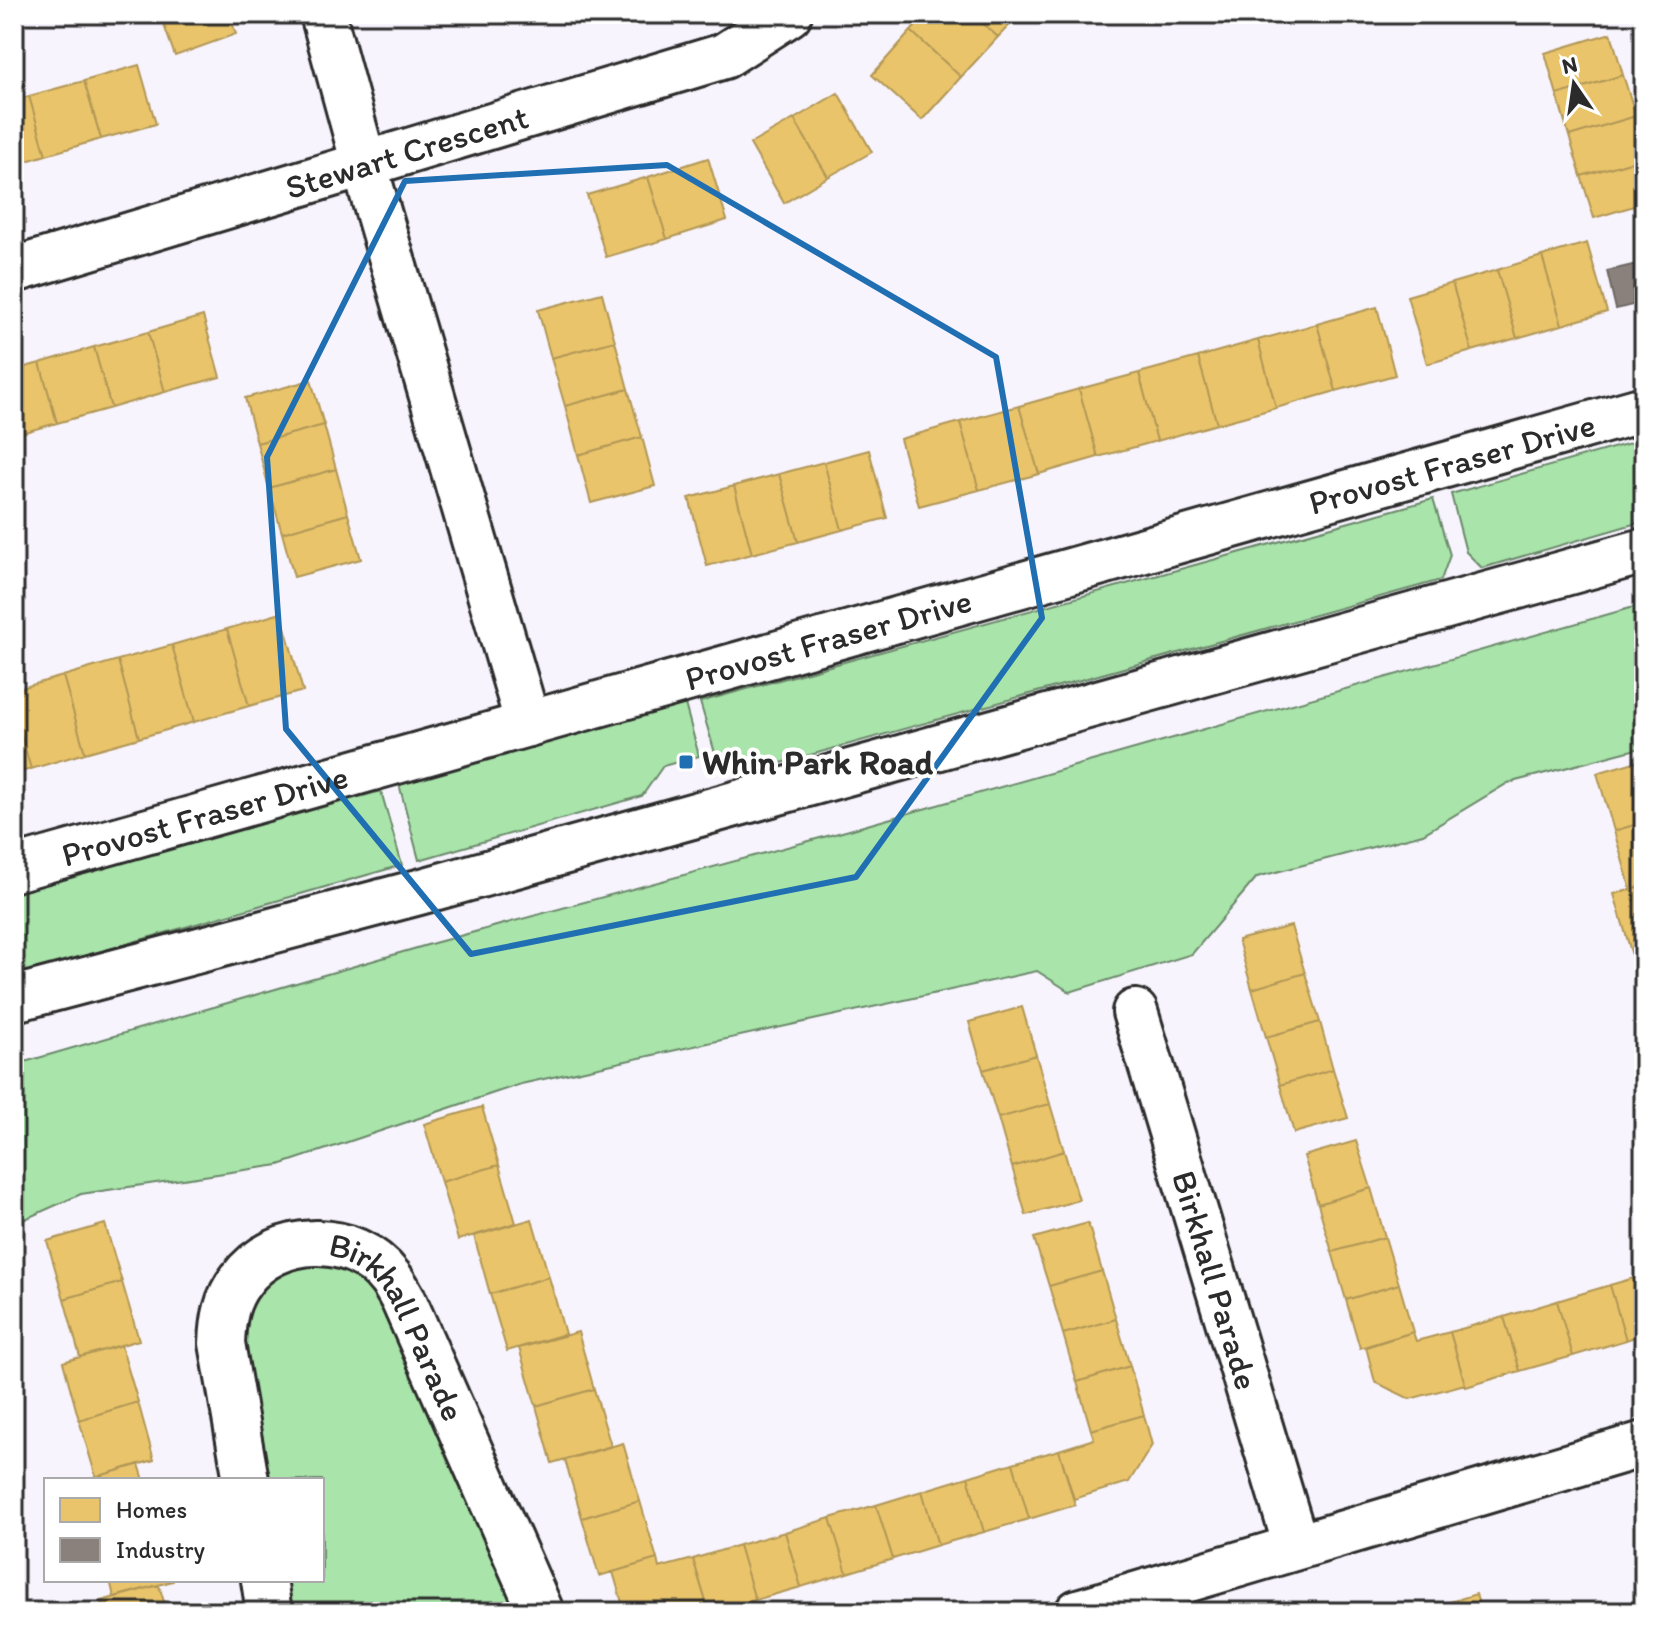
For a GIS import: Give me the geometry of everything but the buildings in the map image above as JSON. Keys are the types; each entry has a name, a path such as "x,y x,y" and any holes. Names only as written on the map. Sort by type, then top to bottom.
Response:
{"street":[{"path":"323,14 528,724"},
{"name":"Stewart Crescent","path":"14,270 724,56 789,14"},
{"name":"Provost Fraser Drive","path":"14,869 1644,409"},
{"path":"14,999 419,892 618,834 1644,551"},
{"name":"Birkhall Parade","path":"1135,1012 1296,1546"},
{"name":"Birkhall Parade","path":"246,1478 222,1343 223,1321 229,1299 241,1279 257,1262 277,1251 299,1244 324,1242 349,1248 371,1260 390,1277 403,1299 541,1612"},
{"path":"1078,1612 1644,1444"},
{"path":"264,1582 269,1612"}],"highlighted area":[{"path":"667,165 996,357 1042,618 856,877 471,954 286,729 267,457 405,181"}],"green space":[{"path":"1644,439 1644,521 1482,568 1466,552 1451,494"},
{"path":"1433,499 1450,555 1441,580 756,770 715,753 700,702"},
{"path":"1644,604 1644,747 1508,783 1423,834 1257,877 1192,954 1070,992 1037,971 521,1084 279,1165 81,1194 14,1224 14,1065 434,943 853,829"},
{"path":"685,704 699,756 663,766 642,796 419,860 399,784"},
{"path":"381,791 402,865 14,976 14,892"},
{"path":"312,1262 348,1270 364,1280 387,1308 518,1612 288,1612 282,1582 324,1582 324,1478 264,1478 239,1339 245,1310 259,1285 283,1268"}],"place":[{"name":"Whin Park Road","path":"686,762"}]}
